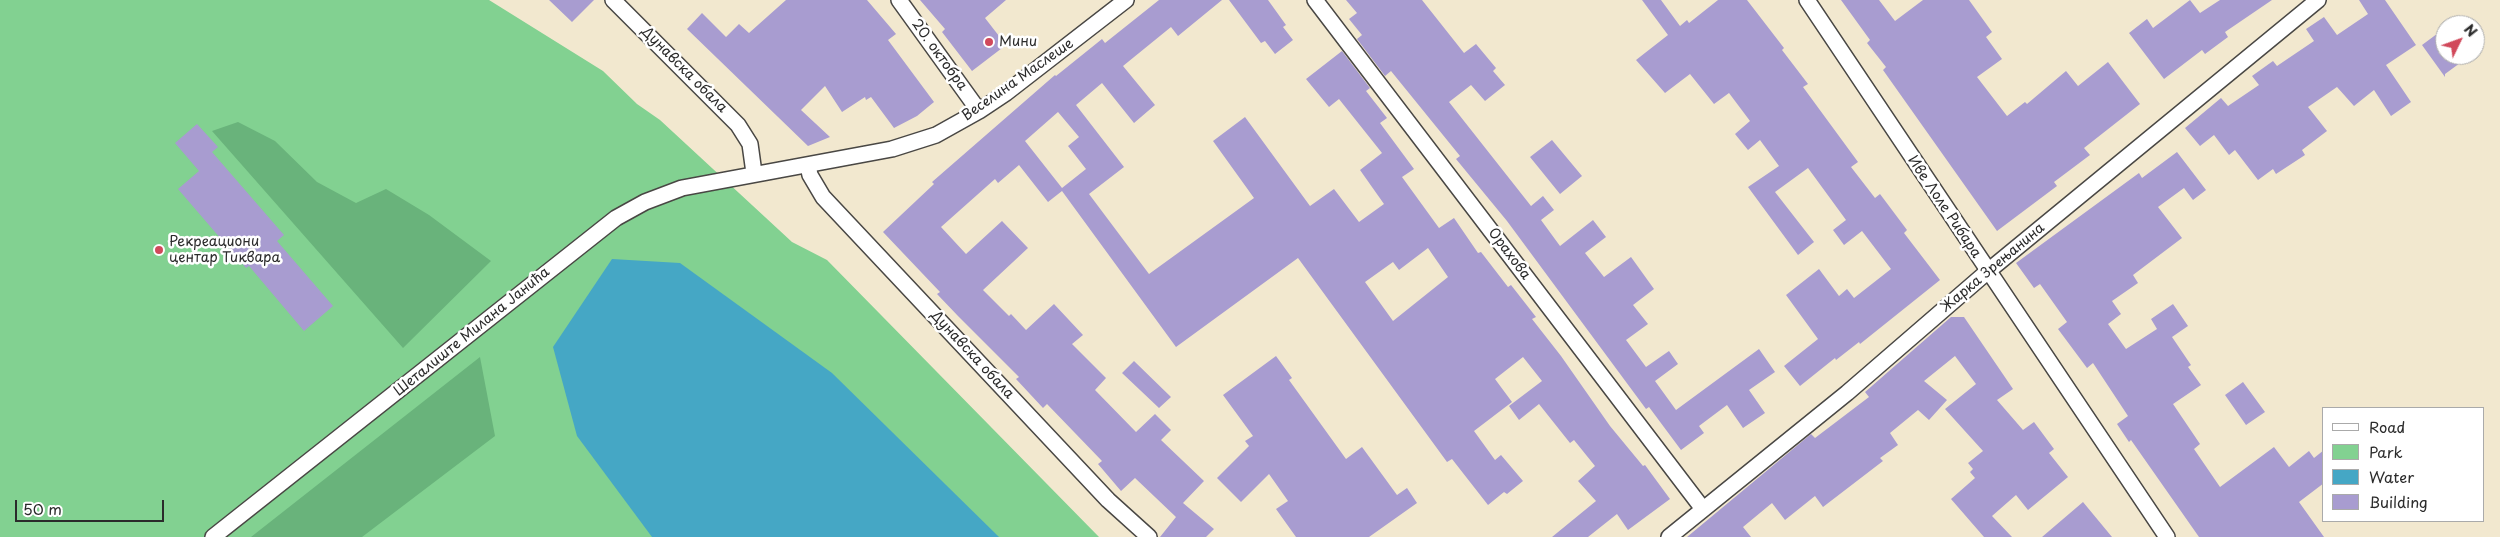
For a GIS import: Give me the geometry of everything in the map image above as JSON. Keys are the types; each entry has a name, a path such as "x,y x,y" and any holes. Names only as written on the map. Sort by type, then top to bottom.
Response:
{"street":[{"name":"Дунавска обала","path":"614,0 738,125 750,144 754,173"},
{"name":"20. октобра","path":"899,0 979,111"},
{"name":"Веселина Маслеше","path":"754,173 808,166 892,149 936,135 979,111 1126,0"},
{"name":"Орахова","path":"1315,0 1703,509"},
{"name":"Иве Лоле Рибара","path":"1806,0 1987,272 2167,537"},
{"name":"Жарка Зрењанина","path":"1669,537 1847,394 1987,272 2318,0"},
{"name":"Дунавска обала","path":"808,166 810,175 823,197 1108,500 1149,537"},
{"name":"Шеталиште Милана Јанића","path":"213,537 616,218 645,202 682,188 754,173"}],"green space":[{"path":"0,0 489,0 603,71 637,104 660,120 792,242 827,260 1099,537 0,537"},
{"path":"238,122 275,141 317,182 356,203 386,189 429,215 491,261 403,348 212,131"},
{"path":"480,357 495,436 362,537 251,537"}],"water":[{"path":"612,259 680,263 832,373 999,537 652,537 577,436 553,347"}],"building":[{"path":"549,0 594,0 572,22"},
{"path":"786,0 867,0 896,34 888,40 934,102 917,116 894,128 871,97 866,100 865,97 842,112 825,86 801,110 830,137 808,146 687,29 702,13 726,37 739,24 749,33"},
{"path":"920,0 1006,0 985,18 1006,45 972,71 942,32 945,29"},
{"path":"1159,0 1222,0 1178,36 1171,27 1123,66 1155,105 1134,123 1102,83 1076,105 1124,167 1089,194 1149,274 1254,198 1213,141 1245,117 1310,206 1334,189 1359,222 1384,204 1360,170 1382,153 1339,99 1329,107 1306,79 1342,51 1370,88 1366,91 1387,118 1380,123 1414,169 1402,177 1439,228 1454,218 1478,253 1481,252 1508,287 1511,285 1536,317 1532,319 1561,356 1610,426 1643,466 1645,465 1670,499 1628,530 1617,514 1588,537 1552,537 1596,501 1578,481 1595,466 1574,440 1570,443 1539,404 1519,420 1509,406 1542,381 1523,357 1495,379 1512,402 1474,431 1495,460 1501,455 1523,481 1507,494 1504,492 1488,505 1452,459 1447,462 1298,258 1176,347 1062,191 1048,202 1019,165 998,183 995,179 941,227 966,254 1002,221 1028,248 983,290 1026,330 1054,304 1083,335 1072,344 1106,378 1095,390 1136,432 1155,414 1171,430 1161,440 1204,481 1183,503 1214,529 1206,537 1160,537 1176,517 1135,478 1121,491 1098,464 1102,461 1047,404 1043,408 1016,379 1019,377 937,294 940,292 883,232 934,184 932,182 1055,75 1102,39 1105,43","holes":["1058,112 1079,137 1068,146 1086,169 1062,188 1025,141","1428,248 1448,277 1393,321 1365,282 1393,262 1399,270"]},
{"path":"1229,0 1268,0 1286,25 1283,27 1293,40 1275,54 1265,41 1261,43"},
{"path":"1346,0 1422,0 1464,53 1476,44 1496,68 1493,71 1505,85 1485,101 1471,85 1449,102 1531,206 1543,196 1554,210 1541,220 1560,246 1593,220 1606,237 1585,253 1604,277 1631,257 1654,289 1633,305 1648,324 1626,340 1646,367 1669,351 1678,364 1655,381 1676,410 1759,349 1775,372 1749,390 1765,413 1743,428 1727,405 1699,426 1704,433 1681,450 1649,407 1646,409 1507,221 1456,159 1460,156 1391,71 1385,76 1357,39 1362,35 1349,19 1357,13"},
{"path":"1642,0 1661,0 1680,26 1687,20 1689,23 1718,0 1747,0 1784,48 1782,50 1808,84 1803,87 1858,162 1851,167 1875,198 1880,194 1907,230 1904,233 1940,280 1860,344 1859,342 1836,360 1835,358 1800,386 1784,366 1818,339 1786,295 1819,269 1839,296 1847,289 1854,298 1891,269 1862,231 1844,245 1833,230 1846,220 1808,168 1775,192 1814,242 1798,255 1748,187 1779,166 1760,140 1748,150 1735,134 1750,121 1729,93 1714,104 1690,74 1665,93 1636,60 1668,35"},
{"path":"1841,0 1879,0 1895,21 1923,0 1969,0 1992,32 1986,37 2002,59 1977,77 2007,116 2025,102 2027,104 2066,71 2078,86 2108,62 2140,104 2084,148 2090,155 2054,182 2057,186 1997,231 1883,70 1886,67 1867,43 1870,40"},
{"path":"2190,0 2200,13 2220,0 2272,0 2225,32 2228,37 2205,54 2202,50 2164,79 2129,33 2147,19 2153,28"},
{"path":"2359,0 2385,0 2416,45 2386,65 2411,102 2391,116 2374,90 2354,106 2337,87 2308,107 2327,131 2302,150 2305,155 2276,174 2273,169 2258,180 2235,150 2229,155 2214,135 2200,146 2185,128 2221,98 2228,106 2259,85 2252,76 2273,61 2277,66 2314,41 2306,29 2324,17 2337,35 2368,14"},
{"path":"2435,35 2435,63 2422,45"},
{"path":"2436,65 2457,65 2445,74 2445,77"},
{"path":"197,124 218,147 212,152 284,235 277,241 333,306 304,331 249,266 246,268 178,189 199,171 175,143"},
{"path":"1552,140 1582,176 1560,194 1530,157"},
{"path":"2177,152 2206,190 2193,200 2184,188 2158,207 2182,238 2133,275 2138,283 2112,301 2121,314 2108,324 2126,349 2157,329 2151,319 2173,304 2188,326 2172,337 2191,365 2188,367 2201,385 2173,404 2200,444 2194,449 2220,487 2274,447 2289,467 2309,451 2314,458 2322,452 2322,485 2299,502 2324,537 2199,537 2131,440 2129,442 2117,424 2128,416 2093,363 2087,368 2058,329 2067,322 2040,284 2034,288 2016,263 2139,173 2142,178"},
{"path":"1951,317 1964,317 2013,389 1997,400 2023,430 2034,422 2054,449 2049,453 2068,477 2028,510 2016,495 1992,516 2012,537 1984,537 1951,499 1975,478 1970,472 1973,469 1968,463 1983,451 1945,409 1976,384 1955,356 1924,381 1947,400 1929,420 1918,410 1890,433 1898,445 1880,458 1883,461 1823,507 1815,496 1785,520 1772,503 1743,527 1751,537 1687,537 1811,434 1815,438 1869,397 1865,392"},
{"path":"1276,356 1292,378 1289,380 1346,459 1362,447 1397,495 1407,488 1417,503 1369,537 1296,537 1276,509 1288,501 1269,474 1241,502 1217,478 1249,446 1245,441 1253,436 1223,395"},
{"path":"1134,361 1171,397 1159,408 1122,373"},
{"path":"2243,382 2265,412 2246,425 2225,395"},
{"path":"2083,502 2112,537 2042,537"}],"place":[{"name":"Мини","path":"989,42"},
{"name":"Рекреациони центар Тиквара","path":"159,250"}]}
